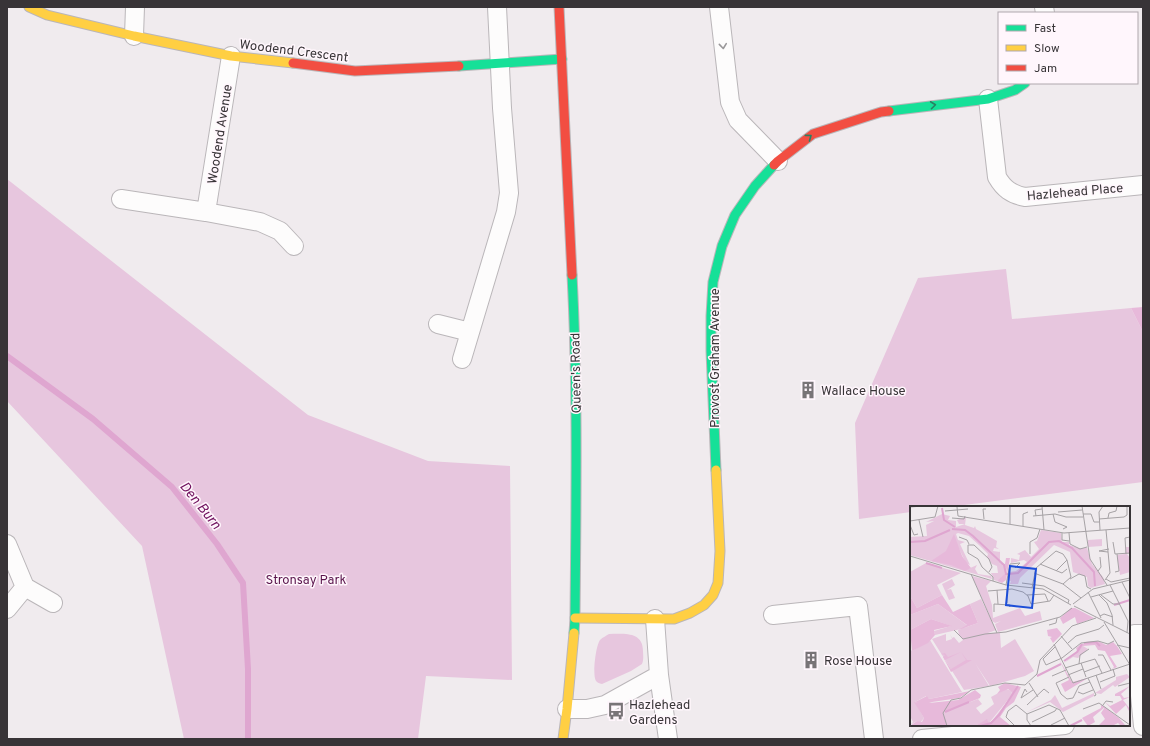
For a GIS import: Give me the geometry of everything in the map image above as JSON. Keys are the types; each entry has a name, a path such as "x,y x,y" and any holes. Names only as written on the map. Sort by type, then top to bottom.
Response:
{"street":[{"name":"Woodend Crescent","path":"29,7 47,15 134,36 231,56 355,70 410,69 562,59"},
{"path":"134,36 135,7"},
{"path":"462,359 506,212 509,193 497,7"},
{"name":"Queen's Road","path":"559,7 575,334 576,456 575,618 563,739"},
{"path":"719,7 730,102 738,120 778,161"},
{"name":"Woodend Avenue","path":"206,212 231,56"},
{"name":"Provost Graham Avenue","path":"575,618 674,619 690,613 704,605 713,595 718,583 720,551 711,351 713,282 722,246 735,215 755,186 778,161 813,134 881,112 988,99 1015,90 1024,84"},
{"name":"Hazlehead Place","path":"988,99 997,178 1002,186 1015,195 1025,197 1143,185"},
{"path":"121,199 260,222 280,231 294,246"},
{"path":"438,324 470,332"},
{"path":"7,544 25,587 53,603"},
{"path":"7,609 25,587"},
{"path":"772,615 858,606 874,739"},
{"path":"655,619 658,675 668,739"},
{"path":"1138,721 1141,678 1134,634 1143,634"},
{"path":"567,709 587,709 605,705 658,675"},
{"path":"922,739 1055,726"}],"green space":[{"name":"Stronsay Park","path":"7,179 308,415 428,461 510,466 512,680 426,676 418,739 184,739 142,546 7,401"},
{"path":"1006,269 1012,319 1131,308 1143,332 1143,482 957,506 910,506 910,512 859,519 855,423 918,278"},
{"path":"609,634 626,634 640,640 643,651 643,660 642,664 631,671 602,684 597,682 595,678 595,660 600,640"}],"shaded area":[{"path":"1143,307 1143,332 1131,308"}],"waterway":[{"name":"Den Burn","path":"7,356 93,419 172,487 217,544 243,583 248,669 248,739"}],"traffic: fast":[{"path":"459,66 562,59"},
{"path":"889,111 988,99 1015,90 1024,84"},
{"path":"716,470 711,351 713,282 722,246 735,215 755,186 774,165"},
{"path":"572,275 576,446 574,633"}],"traffic: slow":[{"path":"29,7 47,15 134,36 231,56 293,63"},
{"path":"575,618 674,619 690,613 704,605 713,595 718,583 720,551 716,470"},
{"path":"563,739 574,633"}],"traffic: jam":[{"path":"559,7 572,275"},
{"path":"293,63 355,71 459,66"},
{"path":"774,165 813,134 881,112 889,111"}],"place":[{"name":"Wallace House","path":"808,390"},
{"name":"Rose House","path":"811,660"},
{"name":"Hazlehead Gardens","path":"616,711"}]}
